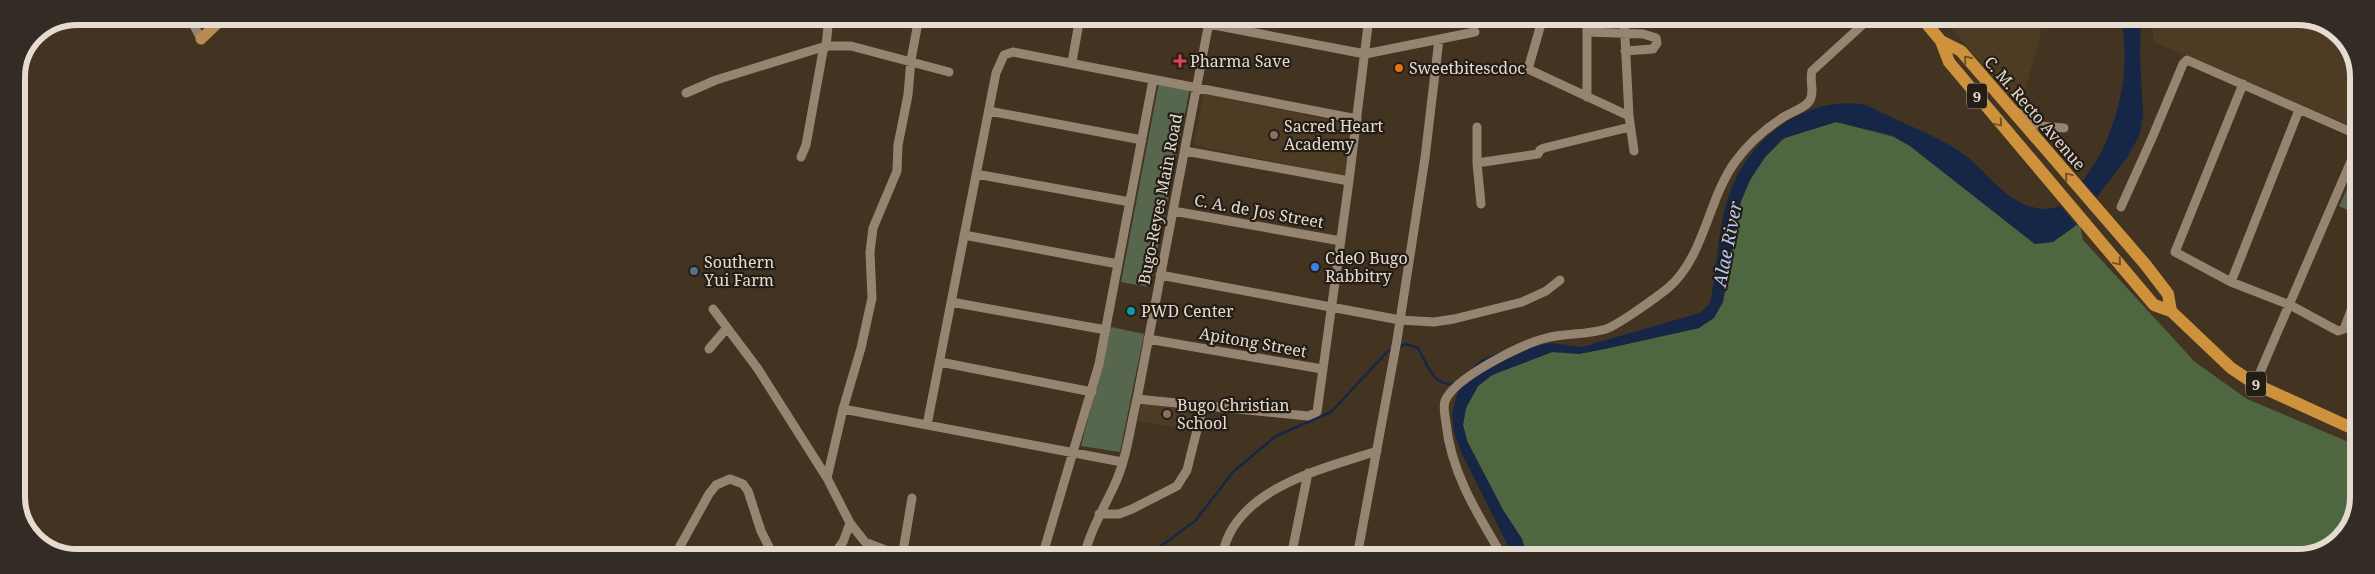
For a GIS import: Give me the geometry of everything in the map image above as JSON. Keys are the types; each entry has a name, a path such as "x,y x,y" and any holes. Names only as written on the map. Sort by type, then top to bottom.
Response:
{"highway":[{"name":"C. M. Recto Avenue","path":"1928,25 1941,41 1949,62 2020,147 2154,304 2171,311"},
{"name":"C. M. Recto Avenue","path":"1941,41 1961,51 2012,110 2168,294 2171,311"},
{"name":"9","path":"2171,311 2231,368 2255,384 2350,427"}],"main road":[{"path":"201,39 216,25"}],"street":[{"path":"194,25 201,39"},
{"path":"801,157 806,145 823,51 826,46 828,25"},
{"path":"828,478 842,409 861,348 872,298 870,252 873,228 897,171 898,145 908,95 911,60 918,25"},
{"path":"1072,62 1079,25"},
{"name":"Bugo-Reyes Main Road","path":"1087,549 1099,514 1114,485 1122,462 1137,399 1208,25"},
{"path":"1228,25 1365,54 1475,32"},
{"path":"1137,399 1312,415 1318,408 1330,307 1358,119 1369,25"},
{"path":"1540,25 1528,63 1528,69 1629,116"},
{"path":"1587,25 1587,97"},
{"path":"1624,25 1629,116 1634,150"},
{"path":"1499,549 1453,464 1444,414 1445,403 1449,394 1485,366 1517,349 1548,337 1607,329 1670,286 1691,259 1724,179 1736,161 1750,144 1767,130 1782,118 1808,103 1813,95 1810,79 1812,71 1862,25"},
{"path":"1587,32 1650,35 1656,38 1658,43 1656,47 1649,51 1625,51"},
{"path":"1359,549 1395,354 1425,158 1439,39"},
{"path":"686,93 716,80 826,46 851,46 911,60 949,72"},
{"path":"928,425 998,65 1008,52 1072,62 1153,80 1358,119"},
{"path":"2121,207 2184,62 2190,60 2299,110 2350,131"},
{"path":"1044,549 1092,392 1106,330 1153,80"},
{"path":"2242,84 2212,164 2175,250 2178,255 2231,282 2290,305 2340,331 2344,329 2350,313"},
{"path":"2012,110 2041,126 2064,128"},
{"path":"2231,282 2299,110"},
{"path":"989,111 1142,140"},
{"path":"1477,127 1477,164 1481,204"},
{"path":"1477,164 1538,154 1544,148 1630,127"},
{"path":"1185,151 1349,181"},
{"path":"2255,384 2350,164"},
{"path":"976,174 1130,202"},
{"name":"C. A. de Jos Street","path":"1173,211 1341,241"},
{"path":"964,236 1118,264"},
{"path":"1160,275 1400,320 1434,322 1454,319 1522,302 1546,290 1560,280"},
{"path":"951,302 1106,330"},
{"path":"713,309 758,369 828,478 850,523 865,542 882,549"},
{"path":"709,349 726,328"},
{"name":"Apitong Street","path":"1148,339 1322,369"},
{"path":"940,362 1092,392"},
{"path":"1099,514 1119,514 1177,486 1182,480 1189,464 1203,406"},
{"path":"842,409 1122,462"},
{"path":"1224,549 1234,529 1251,507 1273,491 1308,474 1377,452"},
{"path":"1293,549 1308,474"},
{"path":"678,549 708,494 716,485 730,479 743,484 748,491 761,531 770,549"},
{"path":"903,549 912,498"},
{"path":"838,549 843,542 850,523"}],"shaded area":[{"path":"1949,25 2040,25 2041,35 2019,109"},
{"path":"2152,25 2298,25 2308,26 2324,32 2343,51 2348,64 2350,74 2350,126 2154,42"},
{"name":"Sacred Heart Academy","path":"1203,94 1354,125 1346,177 1194,145"},
{"name":"Bugo Christian School","path":"1142,400 1196,407 1191,430 1138,421"}],"green space":[{"path":"1159,82 1190,88 1150,287 1121,282"},
{"path":"1836,122 1894,137 1910,146 2035,244 2074,227 2079,220 2083,240 2195,362 2247,399 2350,443 2350,497 2349,507 2343,523 2337,531 2321,544 2304,549 1525,549 1522,539 1503,510 1468,443 1463,425 1466,408 1478,386 1492,375 1552,352 1583,353 1699,328 1723,302 1741,201 1750,180 1765,157 1786,137"},
{"path":"2350,183 2350,211 2339,206"},
{"path":"1111,327 1144,334 1120,452 1081,446"}],"water":[{"name":"Alae River","path":"2122,25 2141,25 2140,55 2143,114 2140,134 2128,156 2074,227 2053,242 2035,244 1910,146 1891,135 1836,122 1782,139 1765,157 1750,180 1741,201 1723,302 1714,318 1699,328 1605,349 1579,354 1552,352 1492,375 1478,386 1466,408 1463,425 1467,441 1503,510 1522,539 1525,549 1510,549 1463,456 1454,433 1452,415 1457,394 1468,378 1532,347 1552,343 1582,347 1700,313 1710,303 1725,208 1736,178 1746,161 1771,133 1804,113 1821,107 1840,104 1860,104 1869,107 1932,136 1959,151 2008,195 2019,202 2045,209 2060,206 2076,190 2098,158 2114,120 2119,103 2124,70"}],"pier":[{"path":"2080,179 2098,200 2077,226 2058,203"}],"waterway":[{"path":"1397,348 1406,344 1418,348 1436,379 1448,384 1455,383"},
{"path":"1161,546 1195,521 1234,471 1276,436 1331,412 1388,351 1392,350"},
{"path":"1473,369 1482,361 1501,353"}],"place":[{"name":"Pharma Save","path":"1180,61"},
{"name":"Sweetbitescdoc","path":"1399,68"},
{"name":"Sacred Heart Academy","path":"1274,135"},
{"name":"CdeO Bugo Rabbitry","path":"1315,267"},
{"name":"Southern Yui Farm","path":"694,271"},
{"name":"PWD Center","path":"1131,311"},
{"name":"Bugo Christian School","path":"1167,414"}]}
